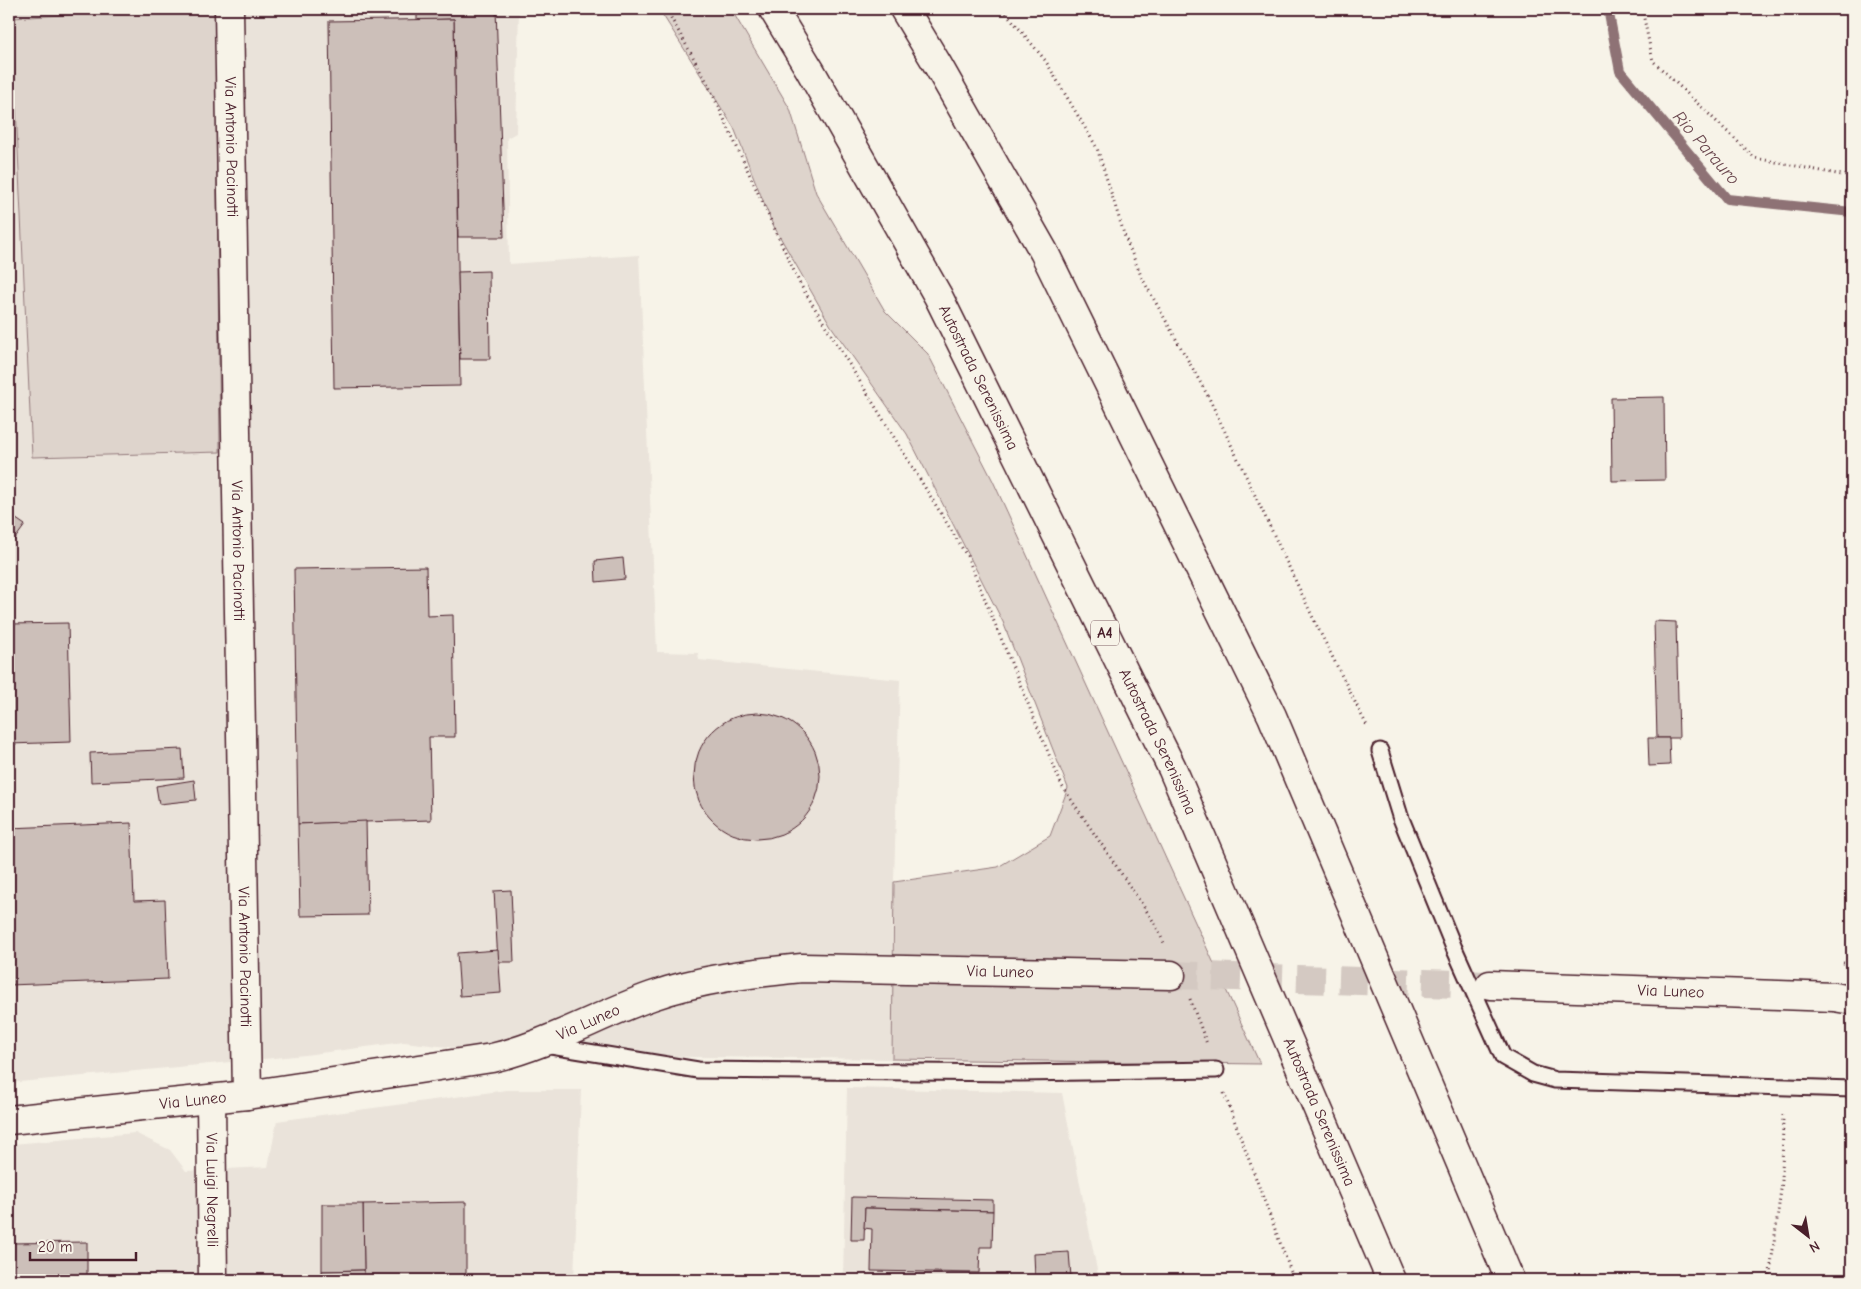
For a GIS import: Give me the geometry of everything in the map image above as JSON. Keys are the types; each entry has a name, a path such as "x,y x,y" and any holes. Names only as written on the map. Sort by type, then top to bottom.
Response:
{"main road":[{"name":"Via Antonio Pacinotti","path":"229,9 246,1095"},
{"name":"Autostrada Serenissima","path":"773,9 810,70 938,296 1172,768 1391,1280"},
{"path":"904,9 1044,252 1272,716 1510,1280"},
{"name":"Via Luneo","path":"9,1120 246,1095 492,1058 512,1054 538,1044 651,996 688,985 760,972 802,968 1179,983"},
{"name":"Via Luneo","path":"1490,985 1834,996 1852,1000"},
{"name":"Via Luigi Negrelli","path":"211,1099 213,1280"}],"lane":[{"path":"1380,751 1400,816 1454,948 1503,1056 1533,1074 1555,1080 1852,1089"},
{"path":"538,1044 698,1070 1020,1073 1216,1070"}],"path":[{"path":"666,9 706,82 800,284 967,556 1062,786 1154,922 1166,948"},
{"path":"1003,9 1045,60 1097,148 1125,237 1142,278 1209,398 1316,624 1380,751"},
{"path":"1642,9 1653,61 1755,158 1852,177"},
{"path":"1179,983 1216,1070 1294,1280"},
{"path":"1768,1280 1782,1182 1783,1088"}],"shaded area":[{"path":"9,9 519,9 516,133 507,138 509,264 639,255 657,652 698,653 699,660 900,680 892,947 892,1059 519,1055 404,1042 305,1055 9,1083"},
{"path":"165,9 215,9 220,452 32,457 12,18"},
{"path":"659,9 731,9 790,109 816,193 885,311 928,354 993,481 1260,1064 892,1059 894,882 998,867 1050,836 1068,788 1003,622 907,434 831,326 772,223 734,128"},
{"path":"847,1088 1062,1093 1099,1280 843,1280"},
{"path":"507,1090 581,1090 574,1280 9,1280 9,1174 13,1144 135,1133 170,1150 186,1171 268,1167 277,1121"}],"building":[{"path":"417,9 496,9 504,237 458,237 454,19 417,20"},
{"path":"454,19 460,386 334,388 329,21"},
{"path":"489,271 490,359 460,359 458,272"},
{"path":"1664,397 1665,480 1612,481 1611,398"},
{"path":"9,514 25,525 12,543 9,540"},
{"path":"623,558 625,579 596,582 595,561"},
{"path":"426,567 427,616 453,615 455,737 429,737 431,820 298,824 294,569"},
{"path":"1654,621 1676,622 1679,738 1657,738"},
{"path":"68,623 71,742 9,744 9,624"},
{"path":"757,713 781,718 801,732 815,752 820,776 815,800 801,820 781,834 757,839 733,834 713,820 699,800 694,776 699,752 713,732 733,718"},
{"path":"1648,738 1669,738 1670,765 1649,766"},
{"path":"182,749 184,778 91,782 90,753"},
{"path":"194,780 196,800 159,804 156,786"},
{"path":"366,821 368,915 300,916 298,824"},
{"path":"131,823 134,901 165,900 168,979 9,985 9,828"},
{"path":"511,890 514,962 498,962 494,891"},
{"path":"498,950 501,993 460,996 457,953"},
{"path":"852,1197 993,1200 993,1211 865,1208 864,1240 851,1240"},
{"path":"466,1202 466,1280 364,1280 363,1204"},
{"path":"322,1204 363,1204 364,1270 322,1271"},
{"path":"865,1208 993,1211 992,1247 980,1247 979,1273 871,1271 872,1229 864,1228"},
{"path":"87,1242 87,1280 9,1280 9,1243"},
{"path":"1069,1252 1071,1277 1035,1278 1034,1254"},
{"path":"364,1270 364,1280 322,1280 322,1271"}],"waterway":[{"name":"Rio Parauro","path":"1608,9 1620,71 1727,199 1852,212"}],"tunnel":[{"path":"1171,975 1490,985"}]}
